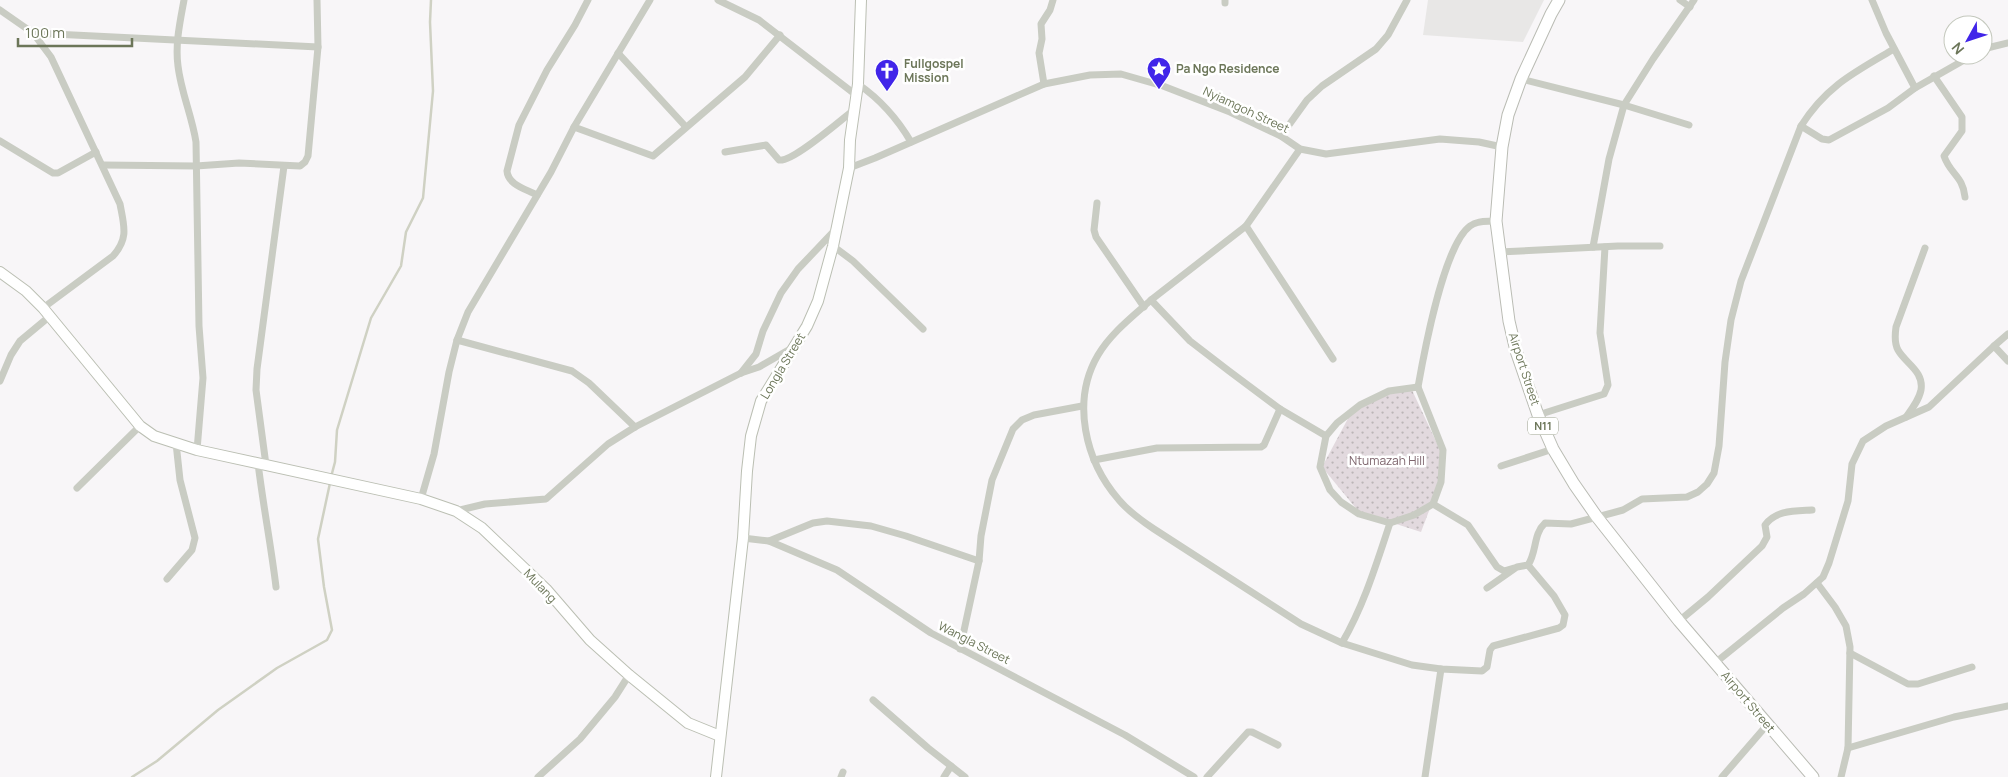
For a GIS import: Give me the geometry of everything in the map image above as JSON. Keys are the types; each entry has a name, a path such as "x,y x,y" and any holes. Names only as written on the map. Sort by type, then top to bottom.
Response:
{"highway":[{"name":"Airport Street","path":"1559,0 1550,14 1521,79 1508,115 1502,147 1496,221 1509,321 1516,351 1538,415 1553,449 1597,517 1679,621 1813,777"}],"main road":[{"name":"Longla Street","path":"716,777 751,436 759,405 807,326 818,301 833,246 849,168 850,140 858,84 861,0"},
{"path":"0,272 26,291 47,312 140,426"},
{"name":"Mulang","path":"140,426 154,436 198,450 421,499 456,511 482,528 546,589 590,640 629,675 688,723 720,736"}],"street":[{"path":"184,0 177,41 178,66 183,94 193,124 196,166 199,306 203,378 198,450"},
{"path":"103,166 196,166 239,163 300,166 308,156 318,47 317,0"},
{"path":"537,195 511,182 507,171 519,126 547,70 588,0"},
{"path":"421,499 434,454 449,372 468,312 537,195 574,127 650,0"},
{"path":"718,0 759,20 856,95"},
{"path":"1044,84 1039,53 1042,39 1041,24 1050,10 1053,0"},
{"path":"1281,136 1307,100 1322,86 1376,49 1388,35 1407,0"},
{"path":"1593,247 1609,159 1624,105 1692,3 1680,0"},
{"path":"1872,0 1894,49 1915,88"},
{"path":"0,10 33,33 52,57 120,204 124,225 124,239 121,246 113,256 47,312 20,341 11,355 0,381"},
{"path":"33,33 318,47"},
{"path":"574,127 652,156 745,77 780,35"},
{"path":"1993,47 2008,43"},
{"path":"1433,504 1468,525 1497,568 1504,571 1528,565 1533,558 1538,532 1546,523 1571,524 1623,510 1642,499 1687,497 1698,492 1707,484 1714,472 1719,446 1725,362 1731,320 1741,282 1801,126 1815,105 1836,84 1894,49"},
{"path":"618,53 686,128"},
{"path":"1801,126 1822,139 1829,140 1888,108 1915,88 1954,65"},
{"name":"Nyiamgoh Street","path":"849,168 1044,84 1090,75 1121,74 1143,79 1230,112 1281,136 1300,149 1326,154 1440,139 1479,142 1502,147"},
{"path":"1934,76 1962,118 1962,131 1944,156 1947,164 1964,185 1965,197"},
{"path":"1521,79 1624,105 1689,125"},
{"path":"858,84 890,111 912,142"},
{"path":"726,152 766,145 779,160 786,160 817,140 855,109"},
{"path":"0,141 53,173 96,152"},
{"path":"1300,149 1246,226 1144,306 1108,341 1097,356 1088,379 1082,406 1085,430 1094,460 1119,501 1134,515 1204,563 1301,624 1342,644 1392,660 1441,669 1482,671 1487,668 1490,650 1493,646 1559,628 1563,625 1565,615 1554,596 1528,565"},
{"path":"276,587 272,547 263,510 256,369 284,166"},
{"path":"1097,203 1094,230 1096,238 1144,306"},
{"path":"1418,387 1389,392 1360,405 1337,423 1326,436 1320,467 1330,490 1342,502 1359,514 1390,523 1414,516 1433,504 1441,482 1443,450 1418,387 1426,340 1448,265 1461,235 1477,222 1496,221"},
{"path":"1246,226 1334,359"},
{"path":"741,373 756,354 763,331 781,293 816,248 837,228"},
{"path":"833,246 853,261 923,328"},
{"path":"1499,252 1660,246"},
{"path":"1538,415 1604,394 1607,390 1608,385 1600,332 1605,247"},
{"path":"1905,418 1918,399 1921,388 1920,378 1911,364 1898,350 1895,338 1896,327 1925,248"},
{"path":"1151,300 1190,341 1280,409 1326,436"},
{"path":"1716,663 1783,608 1804,594 1823,576 1829,563 1848,501 1852,464 1863,440 1886,426 1930,407 2008,334"},
{"path":"458,340 572,371 589,383 635,427"},
{"path":"1994,346 2008,361"},
{"path":"456,511 486,504 546,499 608,444 635,427 741,373 759,367 794,347"},
{"path":"960,649 992,480 1013,429 1022,420 1034,414 1082,406"},
{"path":"1094,460 1157,448 1261,447 1264,445 1280,409"},
{"path":"77,488 140,426"},
{"path":"167,580 192,550 195,538 180,480 176,443"},
{"path":"1501,466 1553,449"},
{"path":"1679,621 1708,597 1762,546 1767,537 1765,525 1770,518 1781,512 1812,510"},
{"path":"769,541 812,522 827,521 871,526 978,561"},
{"path":"1342,644 1356,620 1366,596 1390,523"},
{"name":"Wangla Street","path":"742,538 769,541 837,570 931,633 1125,735 1194,777"},
{"path":"1487,588 1517,568"},
{"path":"1817,582 1835,606 1846,626 1850,653 1848,748 1841,777"},
{"path":"1850,653 1908,684 1918,684 1972,667"},
{"path":"1425,777 1441,669"},
{"path":"538,777 580,739 615,697 629,675"},
{"path":"872,700 964,777"},
{"path":"1848,748 1954,717 2008,706"},
{"path":"1722,777 1767,725"},
{"path":"1208,777 1248,732 1252,732 1278,745"},
{"path":"944,777 951,766"}],"shaded area":[{"path":"1428,0 1544,0 1523,42 1423,35"}],"green space":[{"name":"Ntumazah Hill","path":"1411,388 1441,452 1440,482 1421,532 1359,512 1322,467 1352,411 1390,392"}],"waterway":[{"path":"331,477 335,462 337,430 371,318 401,266 406,232 423,198 433,91 431,0"},
{"path":"132,777 157,761 218,710 277,668 327,640 332,630 318,539 330,483"}],"place":[{"name":"Pa Ngo Residence","path":"1159,90"},
{"name":"Fullgospel Mission","path":"887,92"}]}
